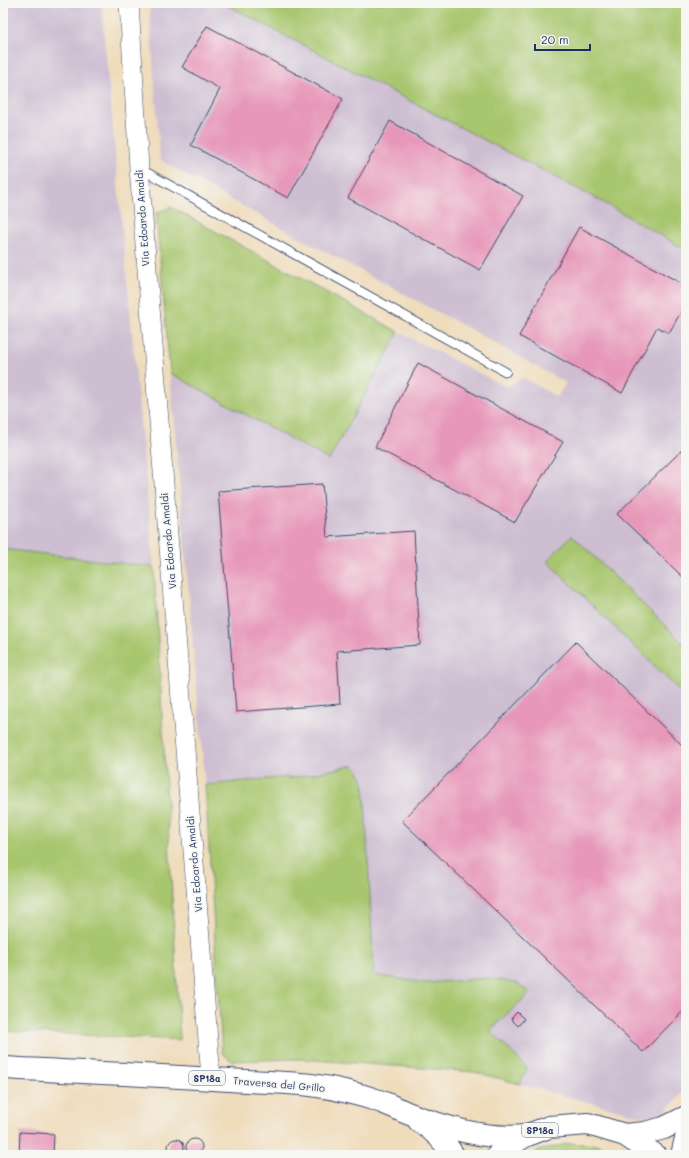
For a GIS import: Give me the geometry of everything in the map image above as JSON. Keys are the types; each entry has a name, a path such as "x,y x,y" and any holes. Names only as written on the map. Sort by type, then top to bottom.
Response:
{"main road":[{"name":"Traversa del Grillo","path":"3,1068 211,1078 311,1085 350,1092 383,1102 407,1113 463,1130 492,1136 524,1136"},
{"path":"407,1113 429,1127 453,1155"},
{"path":"625,1135 645,1133 664,1128 686,1117"},
{"name":"Traversa del Grillo","path":"498,1155 524,1136 548,1127 588,1124 625,1135 655,1155"},
{"path":"682,1155 686,1138"}],"street":[{"name":"Via Edoardo Amaldi","path":"129,3 138,168 211,1078"}],"lane":[{"path":"138,168 506,372"}],"shaded area":[{"path":"3,3 101,3 154,567 3,549"},
{"path":"149,3 223,3 599,200 686,250 686,1090 657,1120 474,1072 301,1059 287,777 205,785 170,373 329,460 399,332 506,387 523,378 557,397 566,383 160,160"}],"green space":[{"path":"223,3 686,3 686,250 599,200"},
{"path":"171,207 399,332 329,460 170,373 156,213"},
{"path":"572,535 686,646 686,697 547,561"},
{"path":"3,549 154,567 180,1040 3,1031"},
{"path":"354,765 364,782 374,975 427,983 490,978 519,984 530,993 490,1030 527,1068 520,1084 474,1072 301,1059 232,1061 222,1053 205,785 287,777 288,779"},
{"path":"569,1143 600,1145 622,1155 532,1155 538,1151"}],"building":[{"path":"207,26 343,99 288,198 191,145 220,89 182,67"},
{"path":"390,121 523,196 480,270 348,198"},
{"path":"579,227 686,286 686,303 669,333 657,327 622,393 519,336"},
{"path":"418,363 563,442 515,522 375,447"},
{"path":"686,446 686,580 617,514"},
{"path":"322,484 327,537 414,531 420,645 337,651 340,704 236,712 218,491"},
{"path":"576,642 686,749 686,1008 643,1052 402,821"},
{"path":"517,1012 524,1019 518,1026 511,1019"},
{"path":"20,1132 54,1134 53,1155 19,1155"},
{"path":"176,1139 182,1141 184,1147 182,1153 176,1155 170,1153 168,1147 170,1141"},
{"path":"194,1139 200,1141 202,1147 200,1153 194,1155 188,1153 186,1147 188,1141"}]}
